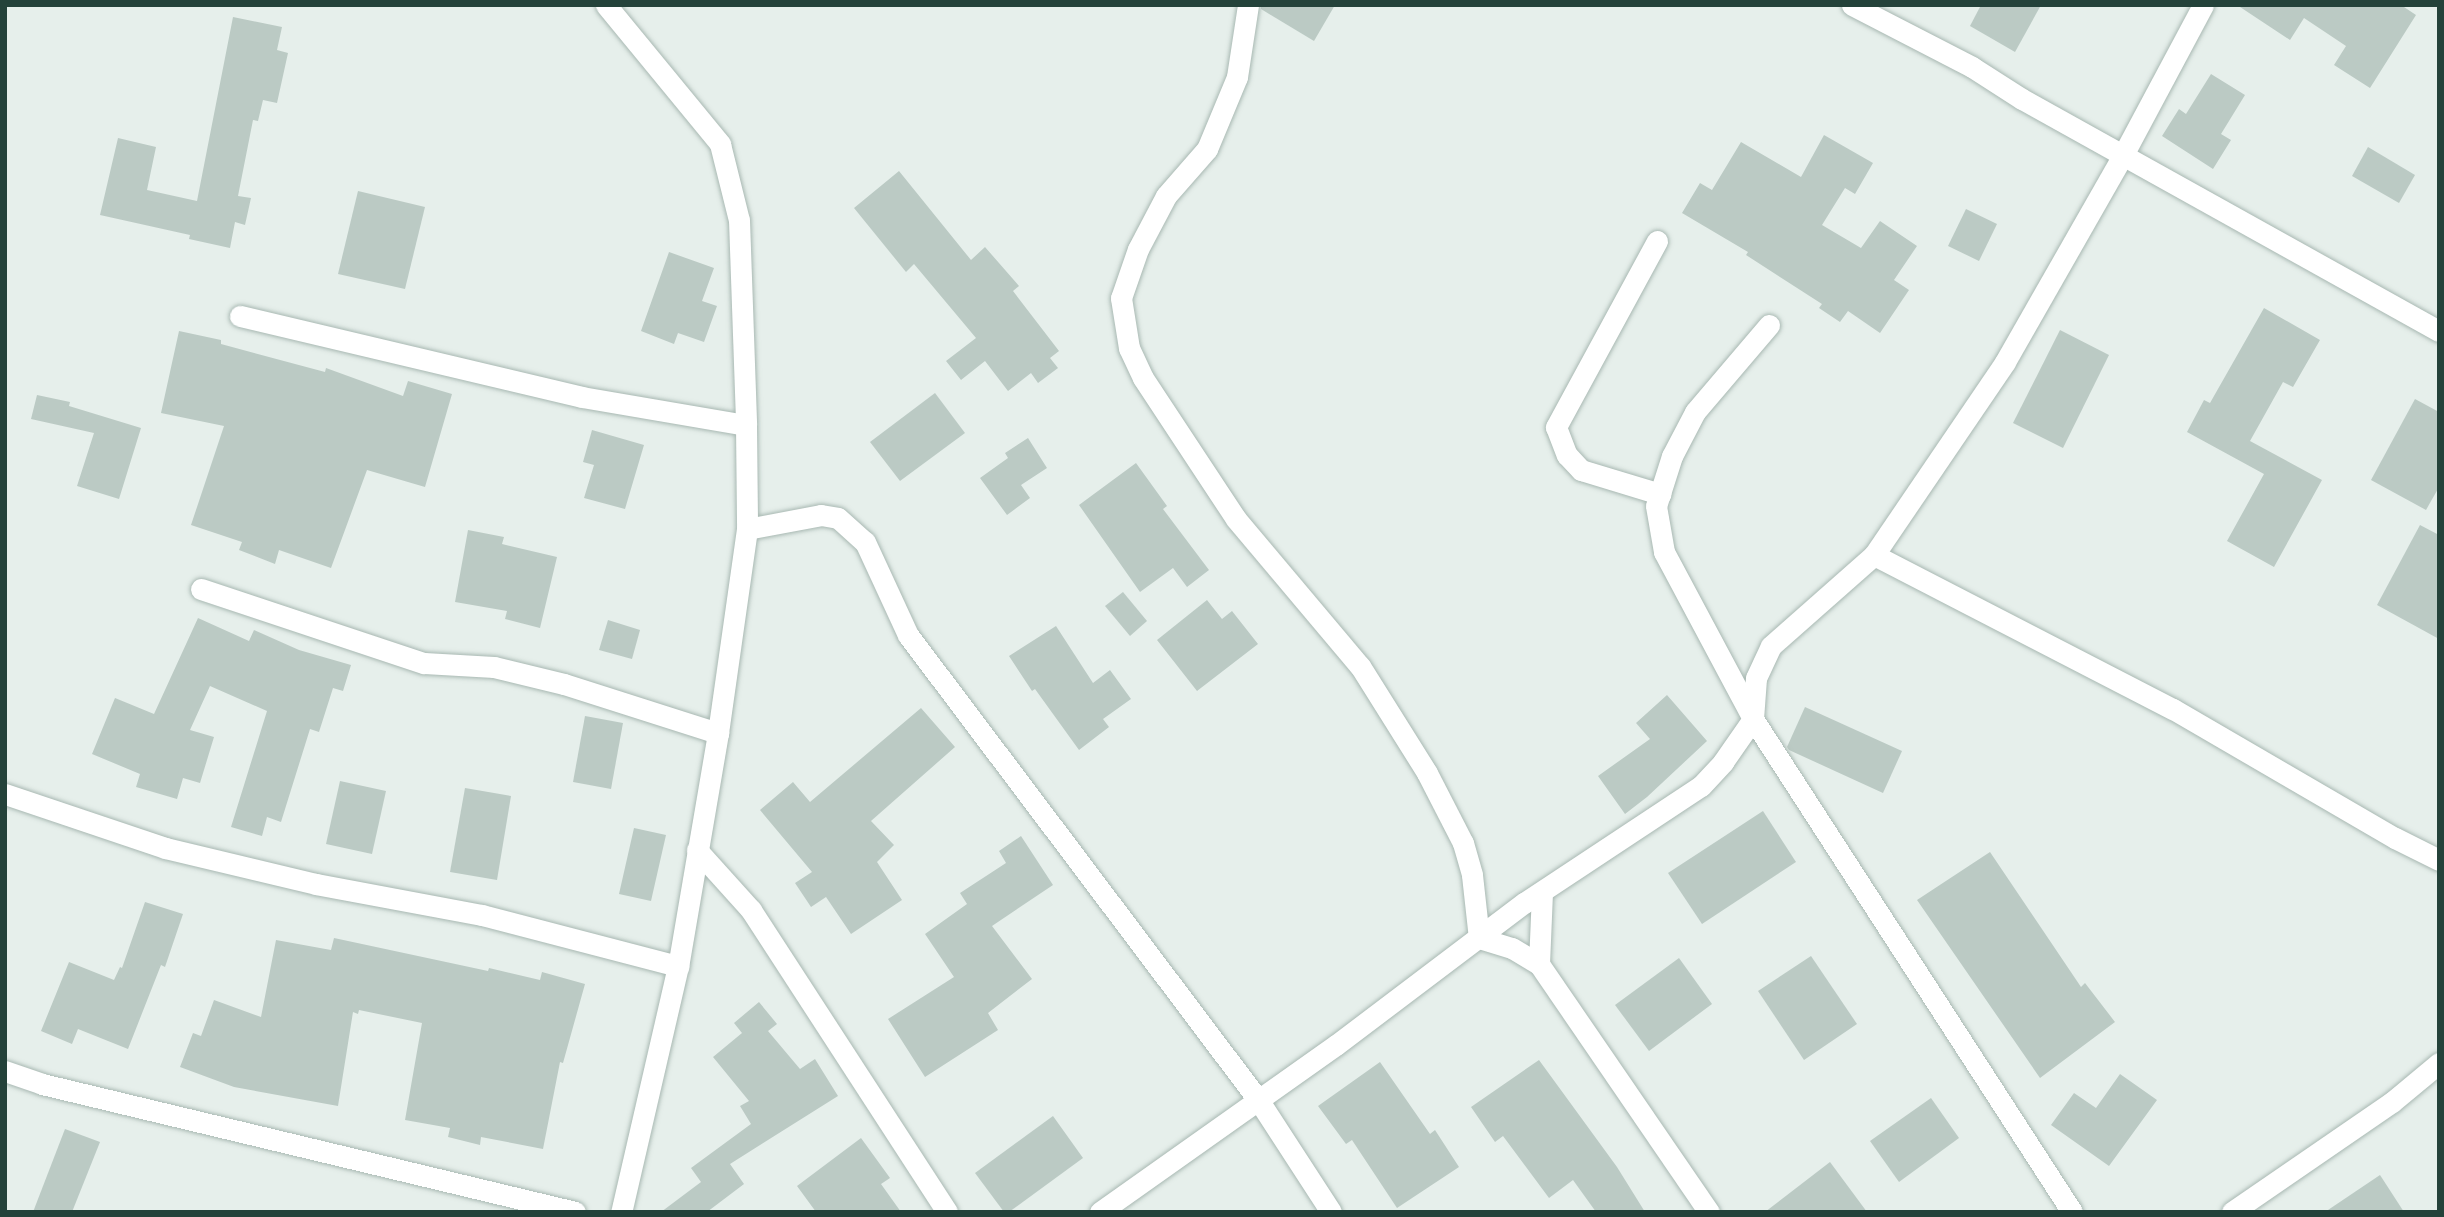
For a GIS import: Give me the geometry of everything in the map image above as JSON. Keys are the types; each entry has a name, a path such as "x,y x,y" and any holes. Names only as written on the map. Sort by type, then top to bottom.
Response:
{"street":[{"path":"606,5 720,144 739,220 746,425 747,529 718,733 678,967 621,1212"},
{"path":"1248,5 1237,77 1208,149 1167,196 1138,248 1121,298 1129,348 1143,378 1236,519 1360,666 1427,774 1463,843 1472,875 1479,938"},
{"path":"1852,5 1972,67 2022,99 2439,331"},
{"path":"1100,1212 1259,1101 1542,892 1701,786 1723,762 1753,719 1756,678 1771,646 1874,555 2005,362 2123,155 2203,5"},
{"path":"1657,241 1556,427 1567,455 1581,470 1660,495"},
{"path":"240,316 582,397 746,425"},
{"path":"1769,325 1695,412 1672,456 1656,506 1664,552 1753,719 2072,1212"},
{"path":"747,529 821,515 838,518 857,533 887,584 908,635 1259,1101 1331,1212"},
{"path":"1874,555 2173,709 2395,838 2439,860"},
{"path":"201,589 424,663 494,667 564,684 718,733"},
{"path":"5,794 165,848 316,884 482,915 678,967"},
{"path":"696,850 751,910 947,1212"},
{"path":"1539,964 1542,892"},
{"path":"1479,938 1512,948 1539,964 1709,1212"},
{"path":"2232,1212 2392,1102 2439,1063"},
{"path":"5,1071 42,1084 575,1212"}],"building":[{"path":"1261,5 1335,5 1314,41 1261,9"},
{"path":"1981,5 2041,5 2015,52 1970,26"},
{"path":"2237,5 2401,5 2416,15 2370,88 2334,65 2346,46 2304,18 2290,40"},
{"path":"233,17 282,27 277,50 288,53 277,103 263,100 258,121 253,120 238,196 251,198 245,225 235,222 230,248 189,239 190,235 100,215 118,138 156,147 147,190 197,201"},
{"path":"2211,74 2245,95 2221,134 2231,140 2213,169 2162,136 2179,109 2186,114"},
{"path":"1824,135 1873,163 1855,194 1845,188 1822,225 1861,248 1880,221 1917,246 1894,280 1909,290 1880,333 1848,311 1840,322 1819,308 1822,304 1746,255 1748,252 1682,213 1700,183 1712,190 1741,142 1801,177"},
{"path":"2368,147 2415,175 2399,203 2352,176"},
{"path":"899,171 971,260 985,247 1019,286 1013,291 1059,351 1050,358 1058,368 1038,383 1031,373 1008,391 985,361 961,380 946,361 976,338 914,264 906,272 854,208"},
{"path":"358,191 425,207 405,289 338,274"},
{"path":"1966,209 1997,224 1979,261 1948,246"},
{"path":"669,252 714,268 702,301 717,306 704,342 678,333 674,344 641,331"},
{"path":"2264,308 2320,340 2293,387 2283,382 2250,441 2322,480 2274,567 2227,541 2264,474 2187,432 2204,400 2210,403"},
{"path":"2060,330 2109,355 2063,448 2013,423"},
{"path":"179,331 221,340 221,344 325,372 326,368 403,396 408,381 452,394 425,487 367,470 331,568 279,550 275,564 239,550 242,542 191,525 224,426 161,413"},
{"path":"935,393 965,433 900,481 870,442"},
{"path":"37,395 70,402 69,406 141,428 119,499 77,486 94,433 31,419"},
{"path":"2415,399 2439,412 2439,487 2426,510 2371,480"},
{"path":"592,430 644,445 625,509 584,498 594,465 583,462"},
{"path":"1028,438 1047,468 1021,485 1030,498 1007,515 980,478 1008,458 1005,453"},
{"path":"1136,463 1167,506 1163,509 1209,570 1187,587 1173,568 1140,592 1079,505"},
{"path":"2420,525 2439,535 2439,639 2377,605"},
{"path":"468,530 504,537 502,544 557,557 540,628 505,619 507,611 455,602"},
{"path":"1123,592 1147,621 1130,636 1105,606"},
{"path":"1207,600 1222,619 1232,611 1258,644 1197,691 1157,640"},
{"path":"198,618 249,641 254,630 299,650 351,665 343,691 333,688 319,732 310,729 281,822 267,817 262,836 231,827 267,711 210,686 190,730 214,737 200,783 183,778 177,799 136,787 140,774 92,754 115,698 154,714"},
{"path":"608,620 640,630 632,659 599,650"},
{"path":"1056,626 1093,683 1110,670 1131,699 1103,719 1109,727 1079,750 1035,689 1032,691 1009,656"},
{"path":"1667,695 1707,741 1625,814 1598,776 1650,739 1636,723"},
{"path":"1805,707 1902,751 1883,793 1789,750 1787,747"},
{"path":"921,708 955,747 871,821 894,845 877,862 902,900 851,934 826,897 811,907 795,883 812,872 760,810 793,782 810,802"},
{"path":"585,716 623,723 611,789 573,782"},
{"path":"340,781 386,791 372,854 326,844"},
{"path":"465,788 511,796 497,880 450,872"},
{"path":"1763,811 1796,862 1702,924 1668,873"},
{"path":"634,828 666,835 651,901 619,894"},
{"path":"1021,836 1053,885 992,926 1032,979 988,1013 998,1030 925,1077 888,1019 954,977 925,934 967,904 960,893 1006,863 999,851"},
{"path":"1990,852 2081,987 2085,983 2115,1022 2040,1078 1917,900"},
{"path":"145,902 183,914 165,967 161,965 128,1049 78,1029 72,1044 41,1031 69,962 114,980 120,967 122,968"},
{"path":"334,938 488,971 489,968 540,980 542,972 585,984 563,1063 560,1062 543,1149 481,1137 480,1145 448,1137 450,1128 405,1120 422,1023 359,1010 358,1014 353,1012 338,1106 234,1087 180,1067 193,1033 201,1036 214,1000 261,1017 276,940 331,950"},
{"path":"1811,956 1857,1024 1804,1060 1758,991"},
{"path":"1679,958 1712,1004 1649,1051 1615,1005"},
{"path":"759,1002 777,1024 768,1031 800,1069 815,1059 838,1096 730,1164 744,1184 707,1212 661,1212 701,1182 691,1168 751,1124 740,1106 749,1101 713,1057 742,1033 734,1023"},
{"path":"1539,1060 1617,1167 1645,1212 1596,1212 1573,1180 1549,1198 1503,1136 1495,1142 1471,1107"},
{"path":"1380,1062 1430,1134 1435,1130 1459,1167 1397,1208 1352,1140 1346,1144 1318,1106"},
{"path":"2120,1074 2157,1100 2109,1166 2051,1125 2074,1093 2096,1108"},
{"path":"1931,1098 1959,1138 1899,1182 1870,1141"},
{"path":"1053,1116 1083,1158 1009,1212 1004,1212 975,1173"},
{"path":"65,1129 100,1142 72,1212 33,1212"},
{"path":"861,1138 890,1178 881,1184 901,1212 816,1212 797,1186"},
{"path":"1830,1162 1867,1212 1765,1212"},
{"path":"2380,1175 2404,1212 2325,1212"}]}
